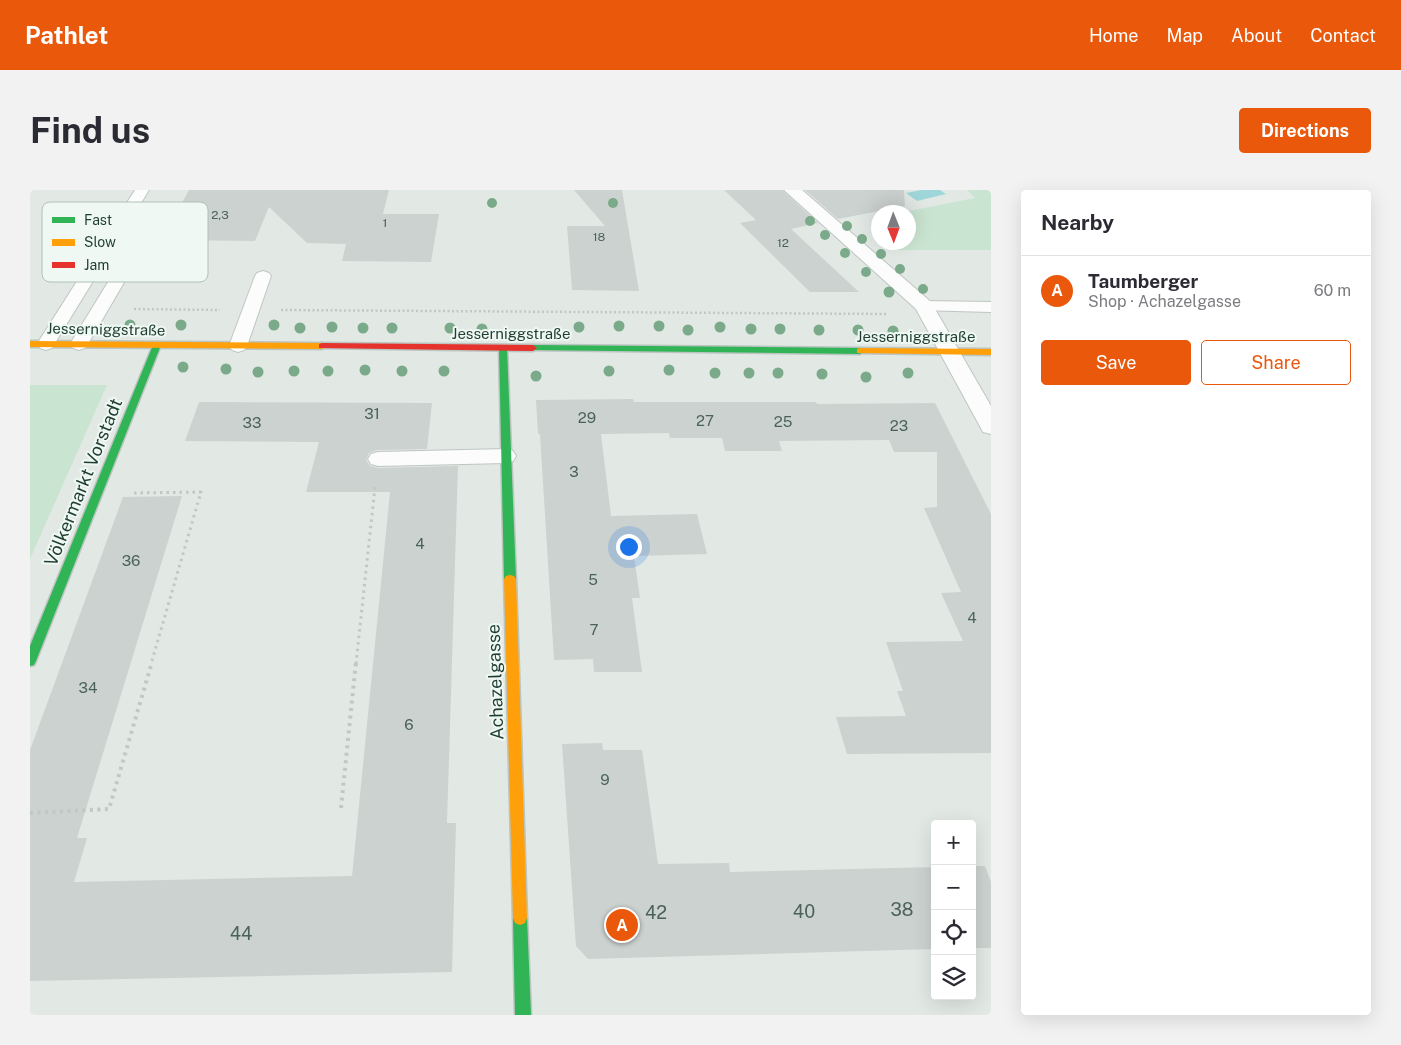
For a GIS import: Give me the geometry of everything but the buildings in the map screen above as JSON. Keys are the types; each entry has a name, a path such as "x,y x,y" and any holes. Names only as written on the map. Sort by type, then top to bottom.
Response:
{"street":[{"path":"792,190 926,310 991,426"},
{"name":"Jesserniggstraße","path":"38,344 991,352"},
{"name":"Völkermarkt Vorstadt","path":"30,661 157,345"},
{"name":"Achazelgasse","path":"503,348 523,1015"}],"lane":[{"path":"134,202 142,190"},
{"path":"238,346 263,276"},
{"path":"38,344 80,282"},
{"path":"79,344 116,282"},
{"path":"926,310 991,307"},
{"path":"378,460 506,456"}],"path":[{"path":"100,309 926,310"},
{"path":"341,808 378,460"},
{"path":"30,813 109,809 201,492 98,493"}],"green space":[{"path":"967,190 991,190 991,250 916,250 916,210 975,198"},
{"path":"30,385 107,385 30,559"}],"water":[{"path":"921,190 940,190 946,194 917,201 906,193"}],"traffic: fast":[{"path":"30,661 157,345"},
{"path":"503,348 510,579"},
{"path":"533,348 860,351"},
{"path":"520,918 523,1015"}],"traffic: slow":[{"path":"30,344 322,346"},
{"path":"860,351 991,352"},
{"path":"510,579 520,918"}],"traffic: jam":[{"path":"322,346 533,348"}],"place":[{"name":"Taumberger","path":"622,925"}]}
